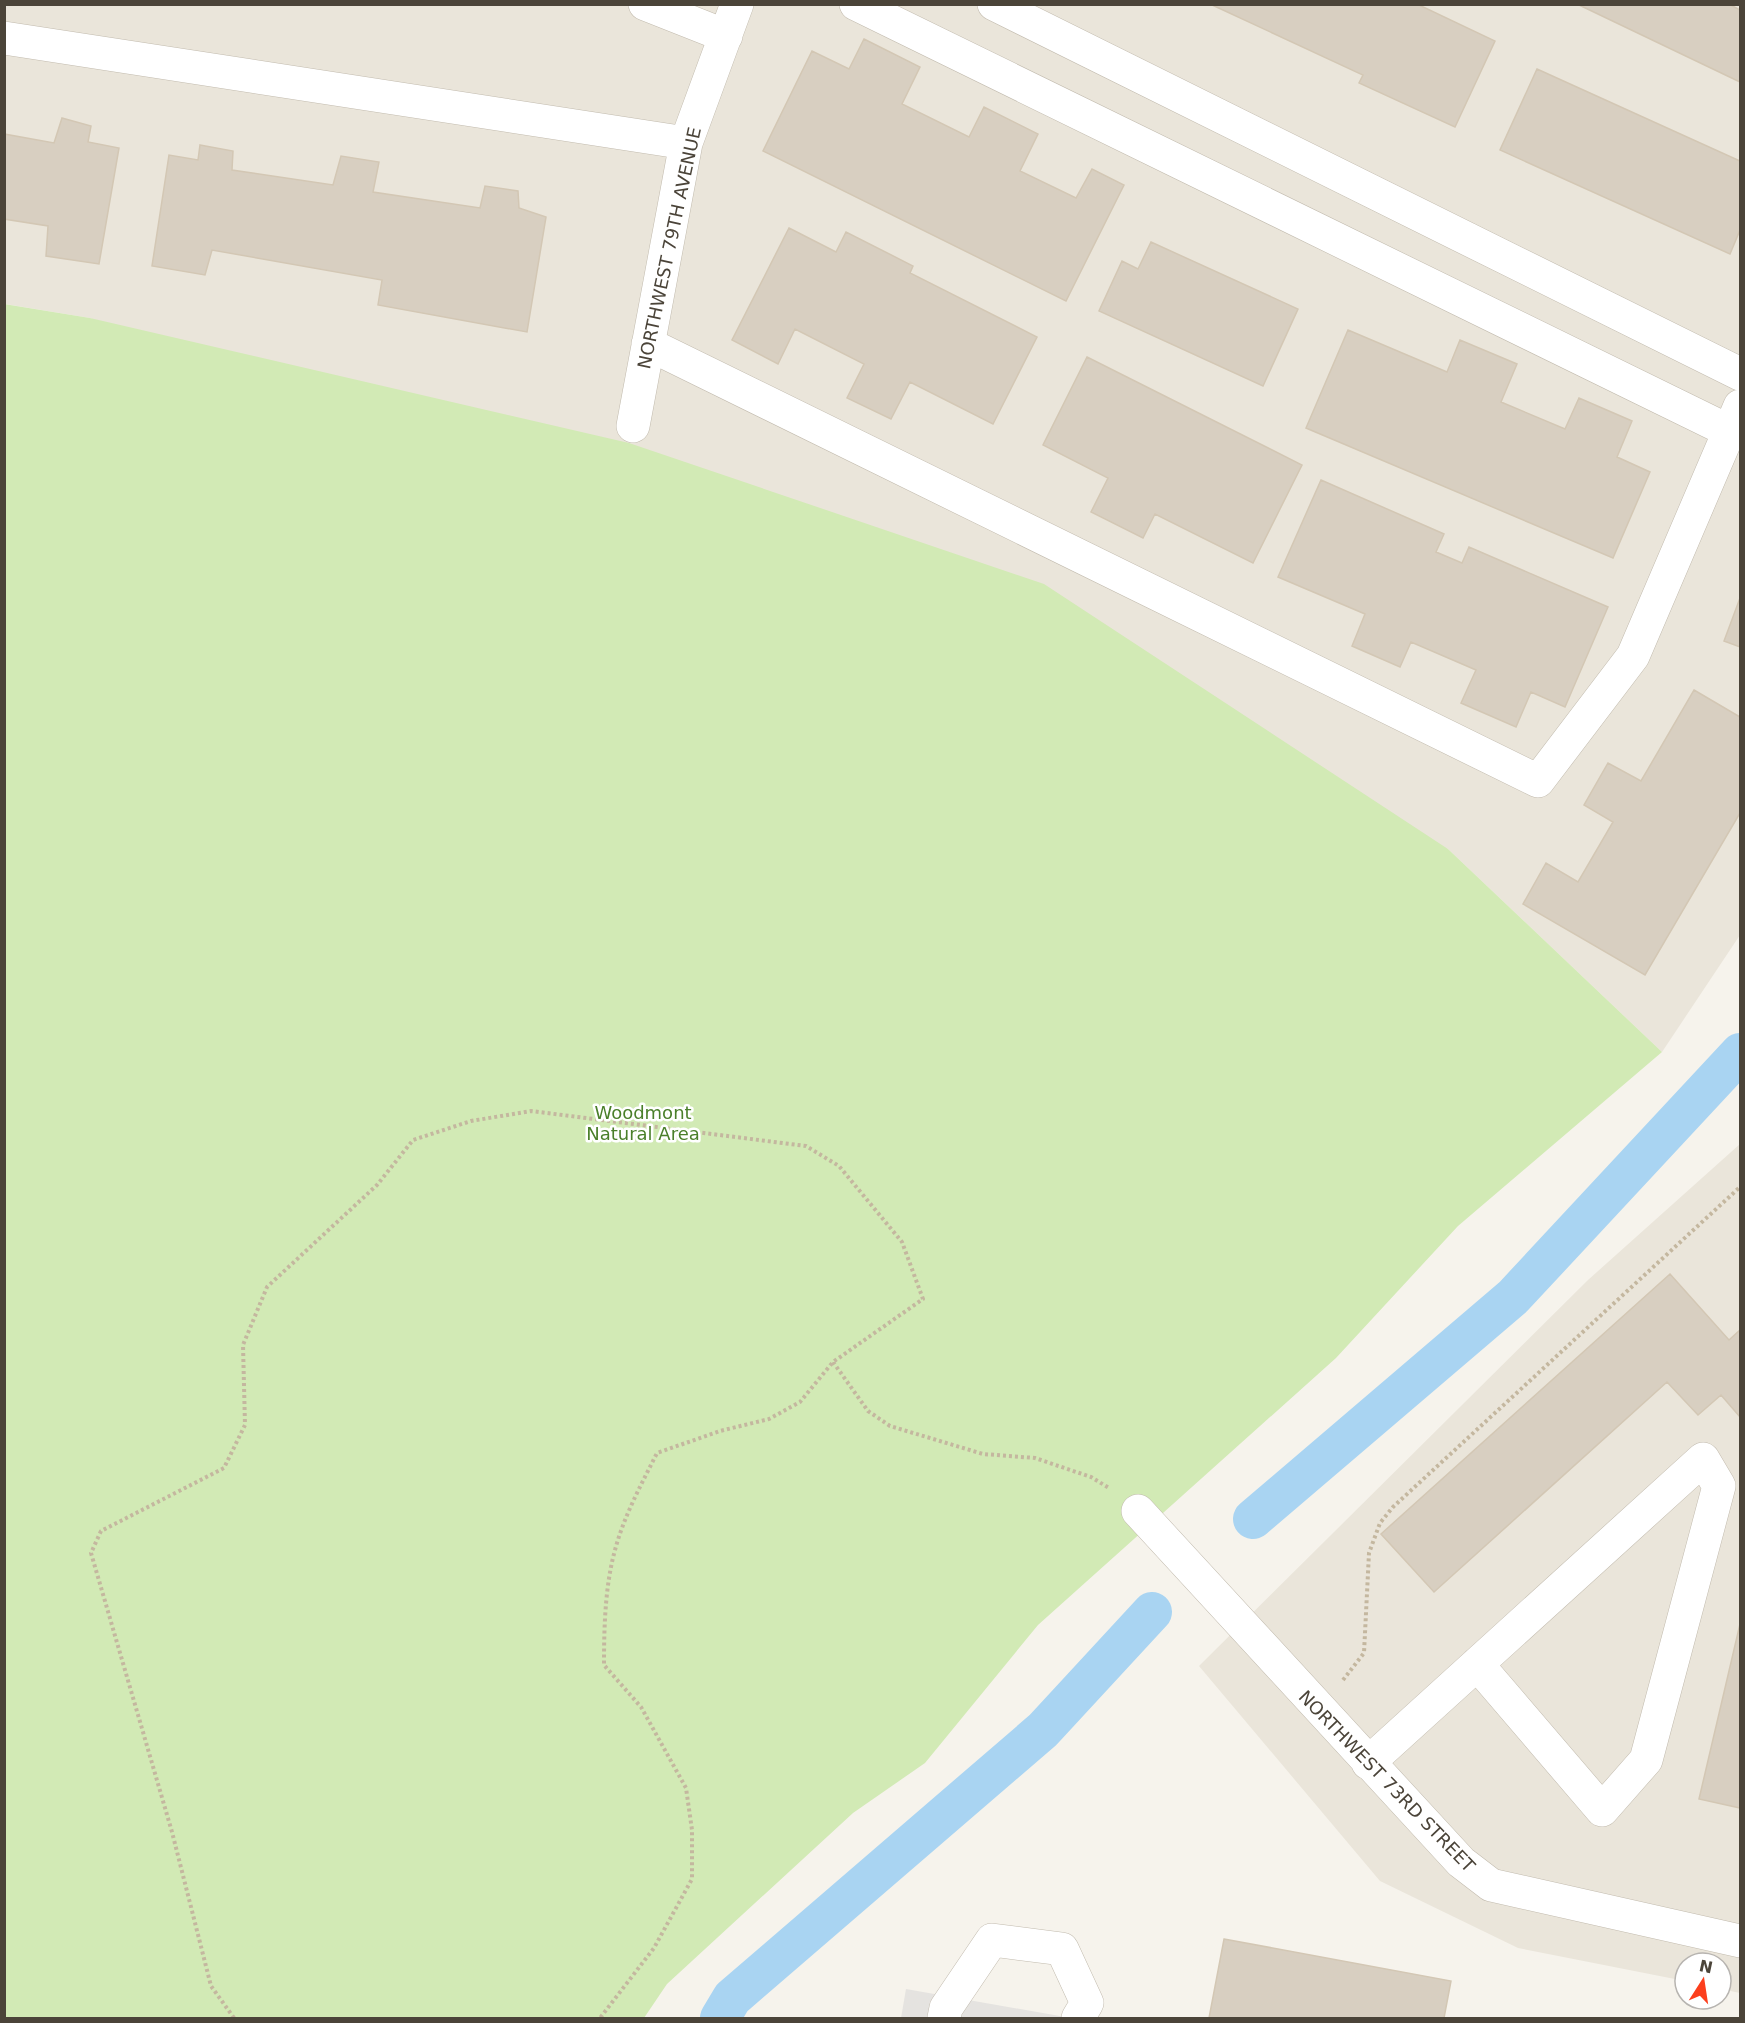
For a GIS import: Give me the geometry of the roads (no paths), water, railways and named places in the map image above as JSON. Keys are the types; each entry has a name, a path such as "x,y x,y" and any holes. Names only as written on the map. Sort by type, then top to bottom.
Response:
{"lane":[{"path":"645,4 726,36"},
{"name":"NORTHWEST 79TH AVENUE","path":"633,426 686,143 737,4"},
{"path":"648,344 1538,781 1633,656 1735,418 856,4"},
{"path":"994,4 1740,375"},
{"path":"4,38 686,143"},
{"path":"1368,1763 1477,1664 1703,1459 1730,1491 1646,1760 1602,1810 1477,1664"},
{"name":"NORTHWEST 73RD STREET","path":"1138,1511 1318,1710 1461,1862 1491,1885 1740,1941"},
{"path":"944,2019 946,2008 992,1940 1062,1948 1087,2003 1078,2019"}],"waterway":[{"path":"1253,1519 1513,1297 1740,1053"},
{"path":"720,2018 732,1998 1043,1730 1152,1612"}],"park label":[{"name":"Woodmont Natural Area","path":"643,1122"}]}
